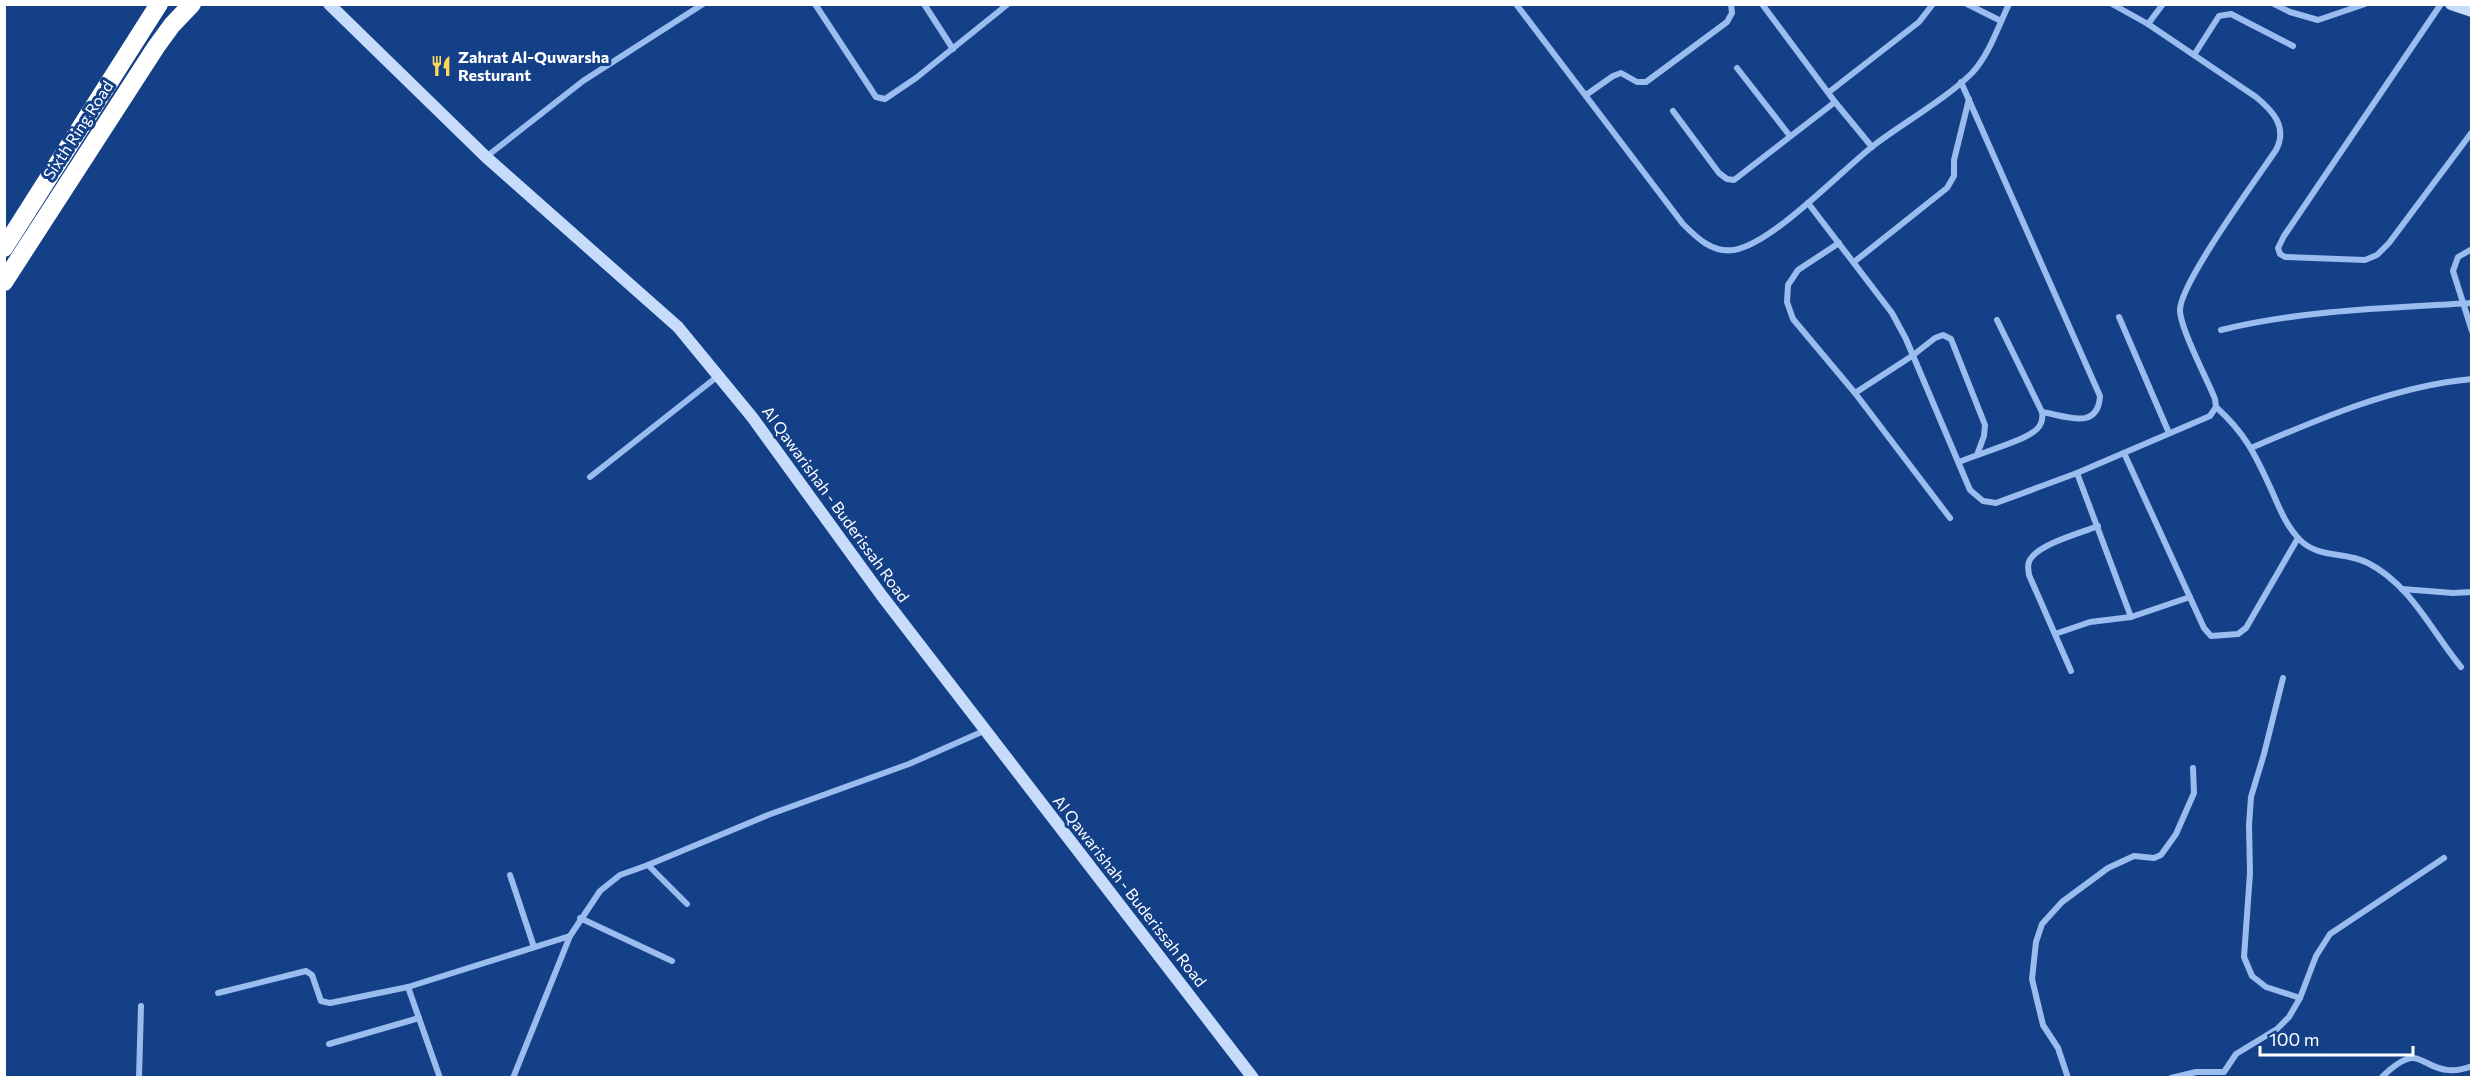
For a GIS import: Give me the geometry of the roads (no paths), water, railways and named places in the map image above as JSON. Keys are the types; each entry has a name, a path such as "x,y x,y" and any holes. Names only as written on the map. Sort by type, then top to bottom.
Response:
{"highway":[{"name":"Sixth Ring Road","path":"4,248 159,4"},
{"name":"Sixth Ring Road","path":"4,282 149,57 172,25 192,4"}],"main road":[{"path":"2451,4 2472,11"},
{"name":"Al Qawarishah - Buderissah Road","path":"329,5 486,157 671,320 752,417 882,596 1253,1077"}],"street":[{"path":"486,157 583,81 703,4"},
{"path":"815,4 876,97 880,99 890,97 1008,4"},
{"path":"924,4 953,49"},
{"path":"1516,4 1683,224 1711,247 1720,250 1744,247 1760,239 1808,203 1872,147 1961,82 1980,63 2009,4"},
{"path":"1586,95 1621,73 1637,82 1646,82 1727,22 1732,14 1731,4"},
{"path":"1762,4 1835,102 1872,147"},
{"path":"1829,92 1918,21 1933,4"},
{"path":"1967,4 2001,21"},
{"path":"2112,4 2148,24 2265,104 2277,119 2282,134 2276,150 2199,265 2181,301 2182,320 2215,399 2216,407 2241,431 2285,520 2298,538 2311,549 2350,556 2368,563 2386,575 2431,624 2461,667"},
{"path":"2148,24 2163,4"},
{"path":"2274,4 2290,12 2318,20 2365,4"},
{"path":"2441,4 2284,236 2278,248 2280,254 2285,257 2365,260 2377,255 2389,243 2472,132"},
{"path":"2194,55 2219,16 2230,14 2293,46"},
{"path":"1737,68 1790,136"},
{"path":"1961,82 2100,396 2099,408 2093,415 2083,419 2042,412"},
{"path":"1854,262 1947,188 1954,176 1954,160 1969,99"},
{"path":"1673,111 1719,173 1727,179 1734,180 1835,102"},
{"path":"1808,203 1892,313 1906,339 1970,490 1977,497 1990,503 1996,503 2077,473 2210,416 2216,407"},
{"path":"1839,243 1798,270 1788,285 1787,302 1793,319 1855,393 1950,518"},
{"path":"2472,249 2462,253 2453,266 2462,304 2472,331"},
{"path":"2221,330 2278,317 2310,313 2472,303"},
{"path":"2120,317 2169,433"},
{"path":"1959,462 2024,436 2037,429 2043,420 2042,412 1997,320"},
{"path":"1855,393 1912,356 1935,338 1943,335 1952,339 1985,425 1984,436 1977,455"},
{"path":"590,477 718,376"},
{"path":"2251,448 2313,422 2367,403 2441,383 2472,379"},
{"path":"2124,453 2207,633 2211,636 2242,632 2298,538"},
{"path":"2077,473 2130,617"},
{"path":"2071,671 2027,566 2031,557 2040,550 2098,526"},
{"path":"2401,589 2453,593 2472,592"},
{"path":"2055,634 2090,622 2130,617 2190,597"},
{"path":"2283,678 2251,797 2248,825 2250,873 2244,957 2252,976 2266,987 2300,998"},
{"path":"513,1077 570,936 600,891 620,874 648,865 768,815 909,764 987,730"},
{"path":"2068,1077 2058,1048 2043,1025 2032,979 2036,942 2042,924 2062,902 2108,868 2134,856 2154,858 2162,855 2176,834 2194,793 2193,768"},
{"path":"2171,1077 2196,1072 2224,1075 2236,1054 2277,1029 2289,1017 2300,998 2316,956 2330,934 2444,858"},
{"path":"648,865 687,904"},
{"path":"510,875 534,947"},
{"path":"580,918 672,961"},
{"path":"218,993 306,971 312,975 319,999 326,1003 408,987 570,936"},
{"path":"408,987 440,1077"},
{"path":"139,1077 141,1006"},
{"path":"329,1044 419,1018"},
{"path":"2381,1077 2394,1066 2413,1058 2420,1059 2441,1071 2461,1070 2472,1066"}],"place":[{"name":"Zahrat Al-Quwarsha Resturant","path":"441,66"}]}
